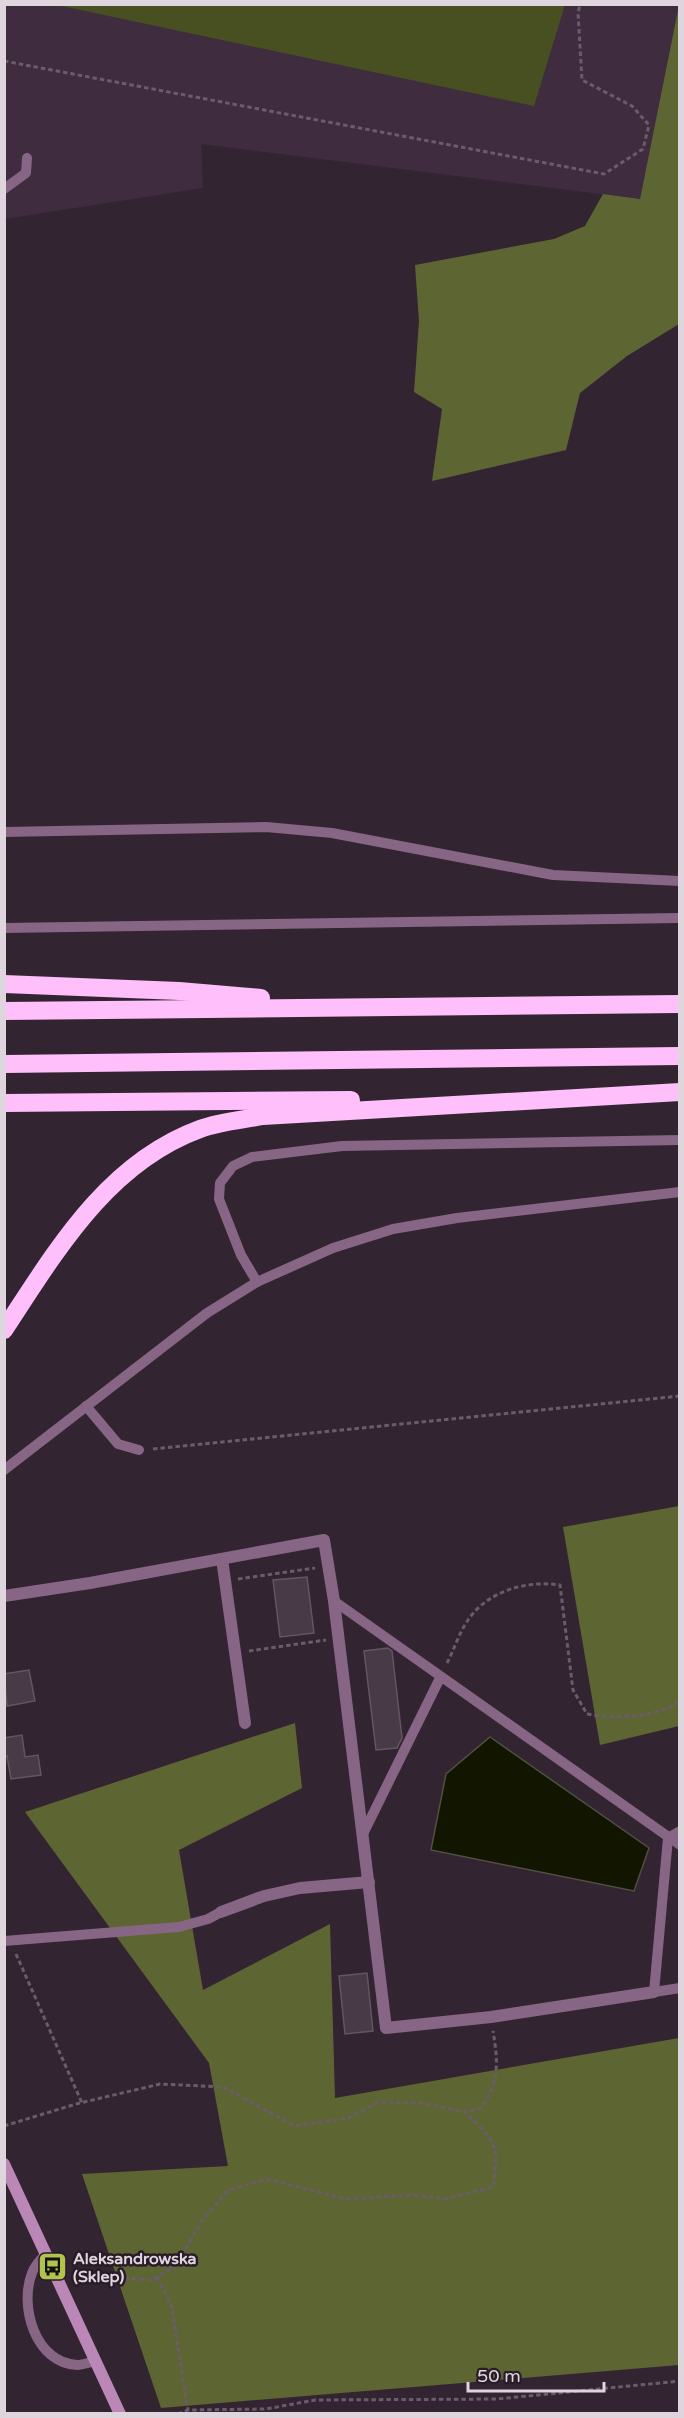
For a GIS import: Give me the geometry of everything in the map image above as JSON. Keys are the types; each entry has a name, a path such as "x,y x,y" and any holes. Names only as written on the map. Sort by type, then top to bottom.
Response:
{"highway":[{"path":"4,984 178,991 373,1007"},
{"path":"4,1011 680,1004"},
{"path":"4,1064 680,1056"},
{"path":"4,1330 80,1219 110,1185 166,1144 202,1128 263,1116 680,1092"},
{"path":"4,1102 565,1098"}],"main road":[{"path":"4,2164 120,2414"}],"street":[{"path":"4,1596 222,1560 324,1540 339,1639 386,2028 491,2017 654,1992"},
{"path":"222,1560 246,1723"},
{"path":"221,1912 264,1896 300,1888 369,1882"}],"lane":[{"path":"4,189 26,173 27,158"},
{"path":"4,832 266,827 332,833 553,875 680,880"},
{"path":"4,928 680,918"},
{"path":"257,1282 241,1255 219,1199 220,1183 233,1166 252,1157 342,1146 680,1140"},
{"path":"4,1470 207,1313 257,1282 333,1248 393,1229 457,1218 680,1192"},
{"path":"86,1406 117,1444 139,1450"},
{"path":"334,1601 440,1678 680,1845"},
{"path":"363,1834 440,1678"},
{"path":"668,1838 680,1831"},
{"path":"668,1838 654,1992 680,1988"},
{"path":"7,1940 179,1927 208,1919 221,1912"},
{"path":"46,2254 32,2272 27,2297 30,2324 41,2346 58,2358 77,2365 96,2361"}],"path":[{"path":"4,62 604,174 643,149 649,125 632,106 582,80 578,13 580,4"},
{"path":"139,1450 680,1396"},
{"path":"225,1581 329,1566"},
{"path":"440,1678 468,1620 493,1595 541,1582 560,1585 573,1690 587,1714 610,1718 664,1711 680,1702"},
{"path":"235,1652 339,1639"},
{"path":"7,1940 82,2103"},
{"path":"4,2126 82,2103 160,2085 223,2087 295,2126 349,2118 378,2102 422,2103 465,2112 482,2108 493,2092 498,2062 491,2017"},
{"path":"55,2274 151,2280 175,2267 204,2217 229,2190 267,2179 347,2199 416,2195 445,2199 493,2187 498,2151 486,2134 465,2112"},
{"path":"157,2277 171,2304 188,2410"},
{"path":"178,2414 188,2410 266,2409 315,2400 497,2399 680,2381"}],"shaded area":[{"path":"5,5 679,5 640,199 201,144 203,188 5,219"},
{"path":"490,1737 649,1848 634,1891 431,1850 446,1774"}],"green space":[{"path":"565,4 534,106 57,5"},
{"path":"679,5 679,324 627,356 580,393 566,450 432,481 442,409 414,392 419,321 415,265 554,239 585,226 603,194 640,199"},
{"path":"679,1506 679,1726 600,1745 563,1527"},
{"path":"295,1723 302,1788 179,1850 203,1990 330,1924 335,2098 679,2038 679,2365 161,2408 82,2174 228,2166 209,2063 25,1812"}],"building":[{"path":"307,1577 314,1633 280,1637 273,1580"},
{"path":"388,1648 392,1651 402,1738 397,1748 376,1750 364,1651"},
{"path":"29,1670 35,1701 7,1706 4,1674"},
{"path":"22,1735 25,1757 38,1755 41,1775 11,1779 7,1756 4,1757 4,1738"},
{"path":"367,1973 373,2031 345,2034 339,1976"}],"place":[{"name":"Aleksandrowska (Sklep)","path":"52,2267"}]}
